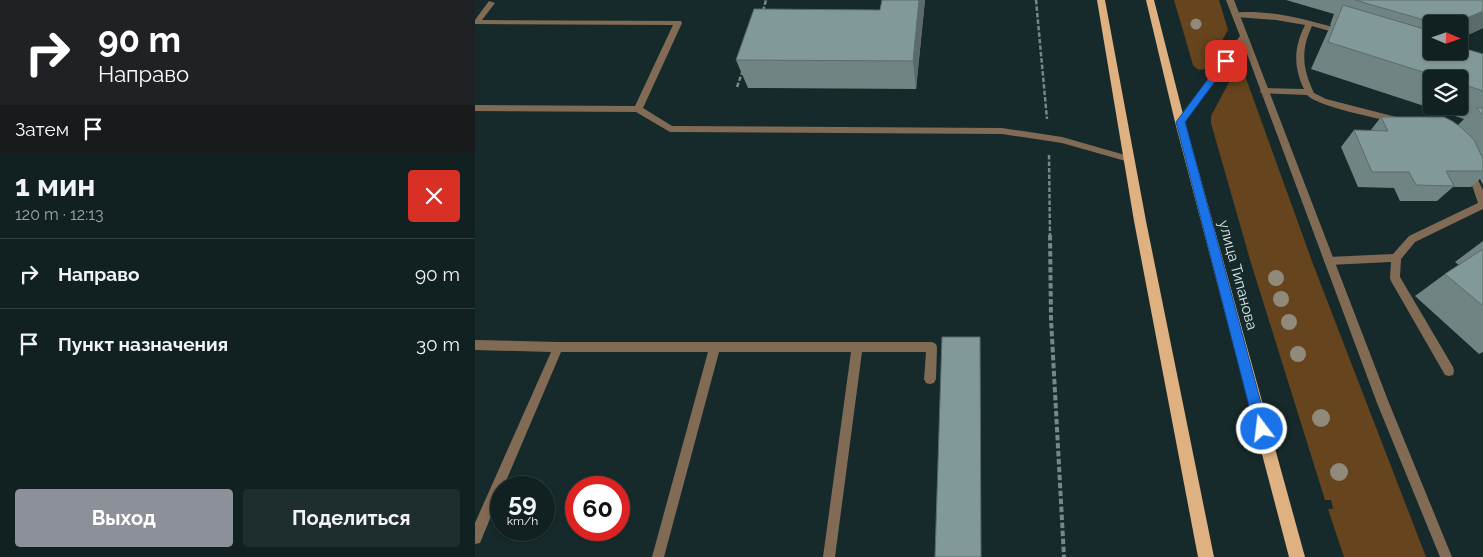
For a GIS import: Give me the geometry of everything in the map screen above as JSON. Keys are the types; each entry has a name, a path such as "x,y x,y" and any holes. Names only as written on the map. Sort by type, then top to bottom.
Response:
{"main road":[{"path":"1101,0 1129,159 1206,557"},
{"name":"улица Типанова","path":"1150,0 1180,122 1297,557"}],"street":[{"path":"1230,0 1383,403 1446,557"},
{"path":"476,22 491,3"},
{"path":"1235,15 1268,16 1310,23 1347,34"},
{"path":"476,22 678,23 638,109"},
{"path":"1310,23 1300,40 1299,58 1302,76 1311,95 1409,123"},
{"path":"1180,122 1244,36"},
{"path":"1264,91 1310,92"},
{"path":"475,108 638,109 670,129 1003,131 1048,138 1129,159"},
{"path":"1449,371 1395,278 1396,258 1412,239 1483,205 1478,188 1465,163"},
{"path":"1329,261 1396,258"},
{"path":"475,345 931,348 930,380"},
{"path":"475,538 558,347"},
{"path":"658,557 715,347"},
{"path":"829,557 857,347"}],"path":[{"path":"761,16 766,0"},
{"path":"1035,0 1048,138 1051,319 1064,557"},
{"path":"737,87 743,68"}],"shaded area":[{"path":"1174,0 1219,0 1228,30 1207,68 1203,70 1199,70 1193,65"},
{"path":"1236,69 1242,70 1244,73 1313,264 1426,557 1344,557 1328,509 1333,509 1331,500 1325,500 1251,263 1211,123 1211,116"}],"building":[{"path":"882,0 919,0 913,61 736,60 754,9 880,10"},
{"path":"1355,0 1483,0 1483,11 1468,18 1468,15 1423,15 1423,20"},
{"path":"1343,5 1423,29 1423,60 1468,60 1468,50 1483,54 1483,91 1468,86 1468,70 1423,70 1423,72 1328,42"},
{"path":"1476,108 1483,108 1483,115"},
{"path":"1381,117 1444,117 1452,121 1474,140 1483,159 1483,171 1446,171 1454,186 1416,185 1409,172 1372,172 1354,130 1388,131"},
{"path":"1483,249 1483,306 1445,274"},
{"path":"942,337 980,337 981,557 935,557"}],"route":[{"path":"1226,61 1180,122 1262,429"}]}
